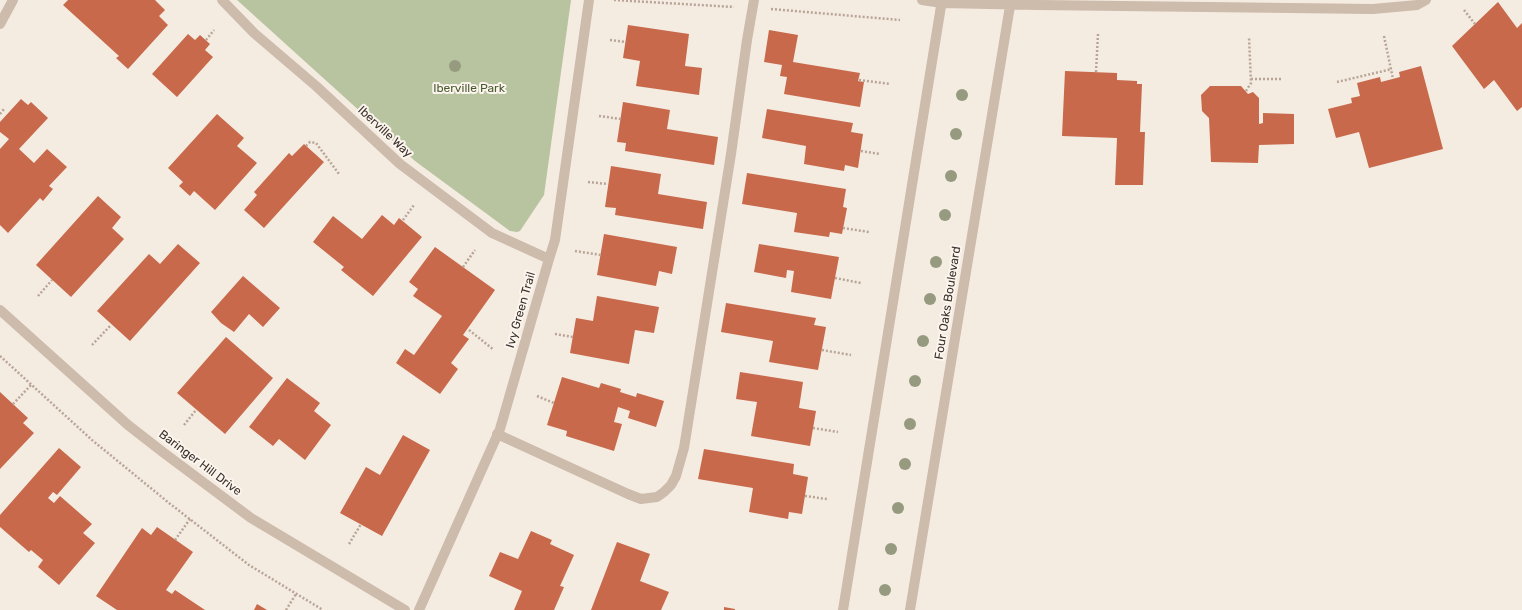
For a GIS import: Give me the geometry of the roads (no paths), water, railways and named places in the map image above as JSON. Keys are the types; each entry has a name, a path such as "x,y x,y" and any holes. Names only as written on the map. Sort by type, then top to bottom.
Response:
{"street":[{"path":"0,24 13,0"},
{"name":"Iberville Way","path":"222,0 254,32 316,86 400,164 492,233 549,258"},
{"name":"Ivy Green Trail","path":"419,610 497,434 549,258 556,232 589,0"},
{"path":"497,434 641,499 657,497 671,485 676,476 684,448 730,162 754,0"},
{"path":"922,0 942,2 1346,4 1373,9 1417,6 1426,0"},
{"path":"843,610 942,2"},
{"name":"Four Oaks Boulevard","path":"910,610 1010,2"},
{"name":"Baringer Hill Drive","path":"0,310 128,425 251,518 405,610"}],"park label":[{"name":"Iberville Park","path":"469,89"}]}
